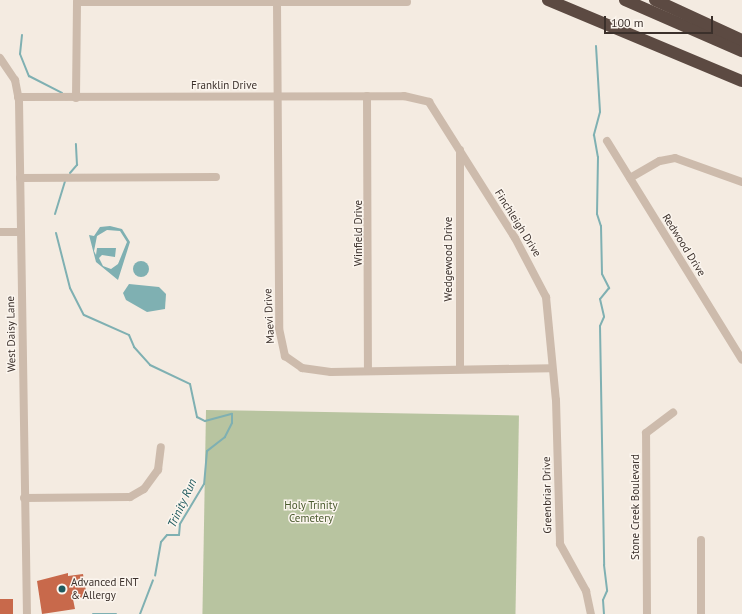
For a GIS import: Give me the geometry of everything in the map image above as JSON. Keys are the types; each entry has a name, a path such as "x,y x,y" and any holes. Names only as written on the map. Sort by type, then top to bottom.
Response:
{"highway":[{"path":"536,0 586,16"},
{"path":"548,0 742,81"},
{"path":"625,0 742,51"},
{"path":"655,0 742,40"}],"street":[{"path":"76,98 77,2 406,2"},
{"name":"Maevi Drive","path":"277,3 279,328 282,350 290,361 308,370 551,368"},
{"name":"West Daisy Lane","path":"0,58 15,80 18,98 27,614"},
{"name":"Franklin Drive","path":"18,98 367,96 418,97 429,102"},
{"name":"Winfield Drive","path":"367,96 368,370"},
{"name":"Finchleigh Drive","path":"429,102 460,149 543,288 549,313 551,368"},
{"name":"Redwood Drive","path":"607,141 742,360"},
{"name":"Wedgewood Drive","path":"460,149 460,368"},
{"path":"630,178 660,161 675,158 689,160 742,182"},
{"path":"20,178 216,177"},
{"path":"0,232 20,232"},
{"name":"Greenbriar Drive","path":"551,368 556,408 560,544 586,591 591,614"},
{"name":"Stone Creek Boulevard","path":"647,614 646,433 673,413"},
{"path":"24,498 130,497 144,489 158,470 161,447"},
{"path":"701,540 701,614"}],"green space":[{"name":"Holy Trinity Cemetery","path":"206,410 519,415 515,614 202,614"}],"water":[{"path":"110,226 122,229 130,242 118,280 96,262 89,235 94,236 100,227","holes":["107,230 120,231 127,242 118,264 111,269 103,266 99,258 102,255 115,257 116,248 97,248 96,255 94,251 97,236"]},
{"path":"141,261 147,263 149,269 147,275 141,277 135,275 133,269 135,263"},
{"path":"129,284 159,287 166,294 165,309 147,312 126,300 123,293"}],"building":[{"name":"Advanced ENT & Allergy","path":"68,573 68,576 83,574 87,597 73,599 75,609 42,614 37,581"},
{"path":"0,599 13,599 13,614 0,614"}],"waterway":[{"name":"Trinity Run","path":"22,35 20,54 29,76 62,93"},
{"path":"596,46 600,112 594,135 598,157 597,214 601,226 602,274 609,288 600,299 604,317 600,326 604,565 607,591 603,600 604,614"},
{"name":"Trinity Run","path":"70,173 77,165 76,144"},
{"name":"Trinity Run","path":"55,214 65,181"},
{"name":"Trinity Run","path":"56,233 70,288 84,315 129,335 134,347 150,365 190,384 197,417 205,421 232,414 232,423 225,437 207,451 204,484 180,524 179,535 167,535 161,542 155,575"},
{"name":"Trinity Run","path":"140,614 153,580"},
{"name":"Trinity Run","path":"93,614 116,614"}],"place":[{"name":"Advanced ENT & Allergy","path":"62,589"}]}
